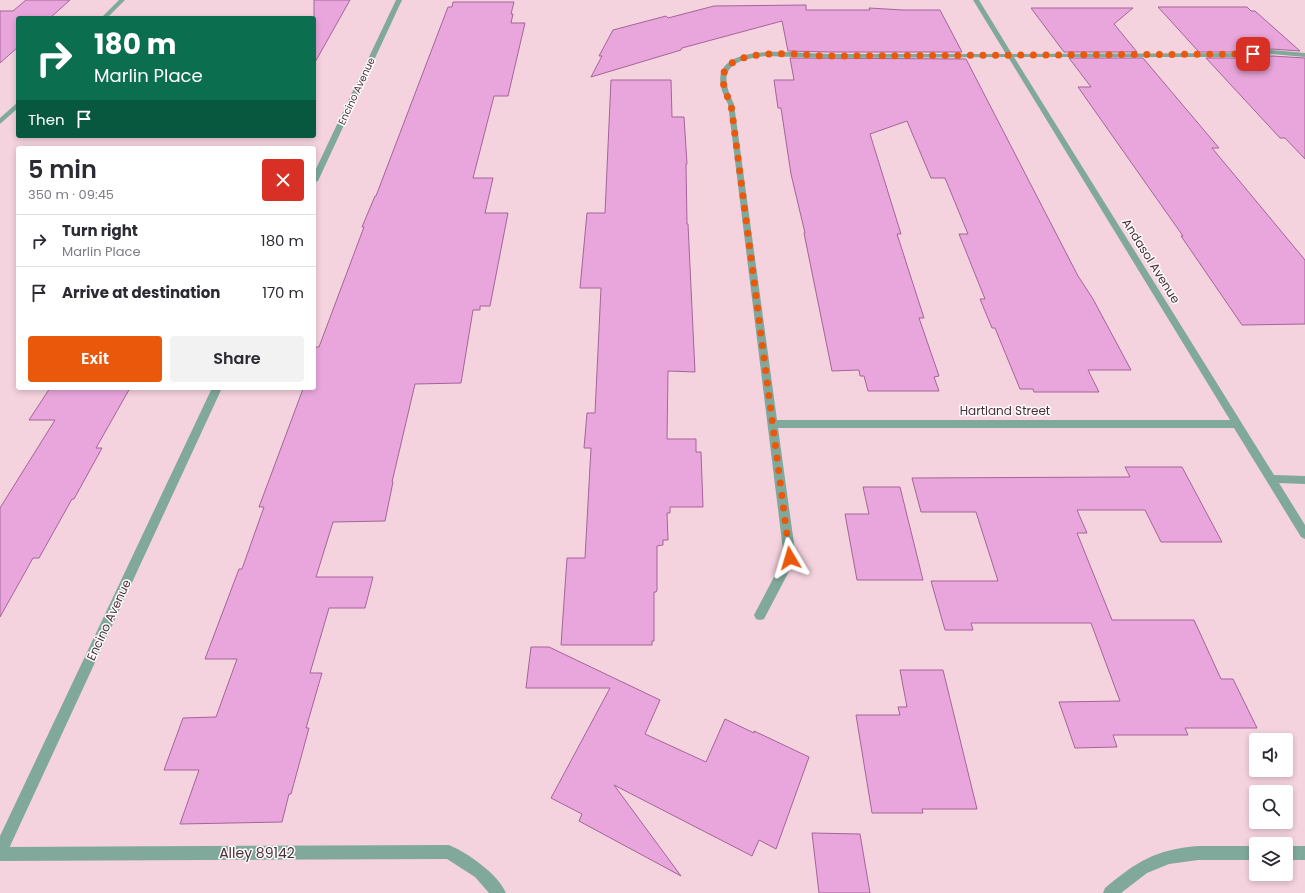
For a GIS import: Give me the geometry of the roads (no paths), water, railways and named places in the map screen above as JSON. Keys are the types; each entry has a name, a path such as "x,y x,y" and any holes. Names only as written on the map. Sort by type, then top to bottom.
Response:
{"street":[{"path":"106,16 122,0"},
{"name":"Encino Avenue","path":"316,177 399,0"},
{"name":"Andasol Avenue","path":"976,0 1305,534"},
{"path":"760,615 790,558 731,104 724,89 723,76 728,66 740,59 754,55 776,54 824,56 1253,54 1272,52 1305,55"},
{"path":"0,122 16,106"},
{"name":"Encino Avenue","path":"0,853 216,390"},
{"name":"Hartland Street","path":"773,424 1238,424"},
{"path":"1272,479 1305,480"},
{"name":"Alley 89142","path":"0,853 449,852 480,872 499,893"},
{"path":"1110,893 1142,868 1162,860 1191,853 1249,853"},
{"path":"1293,853 1305,853"}]}
